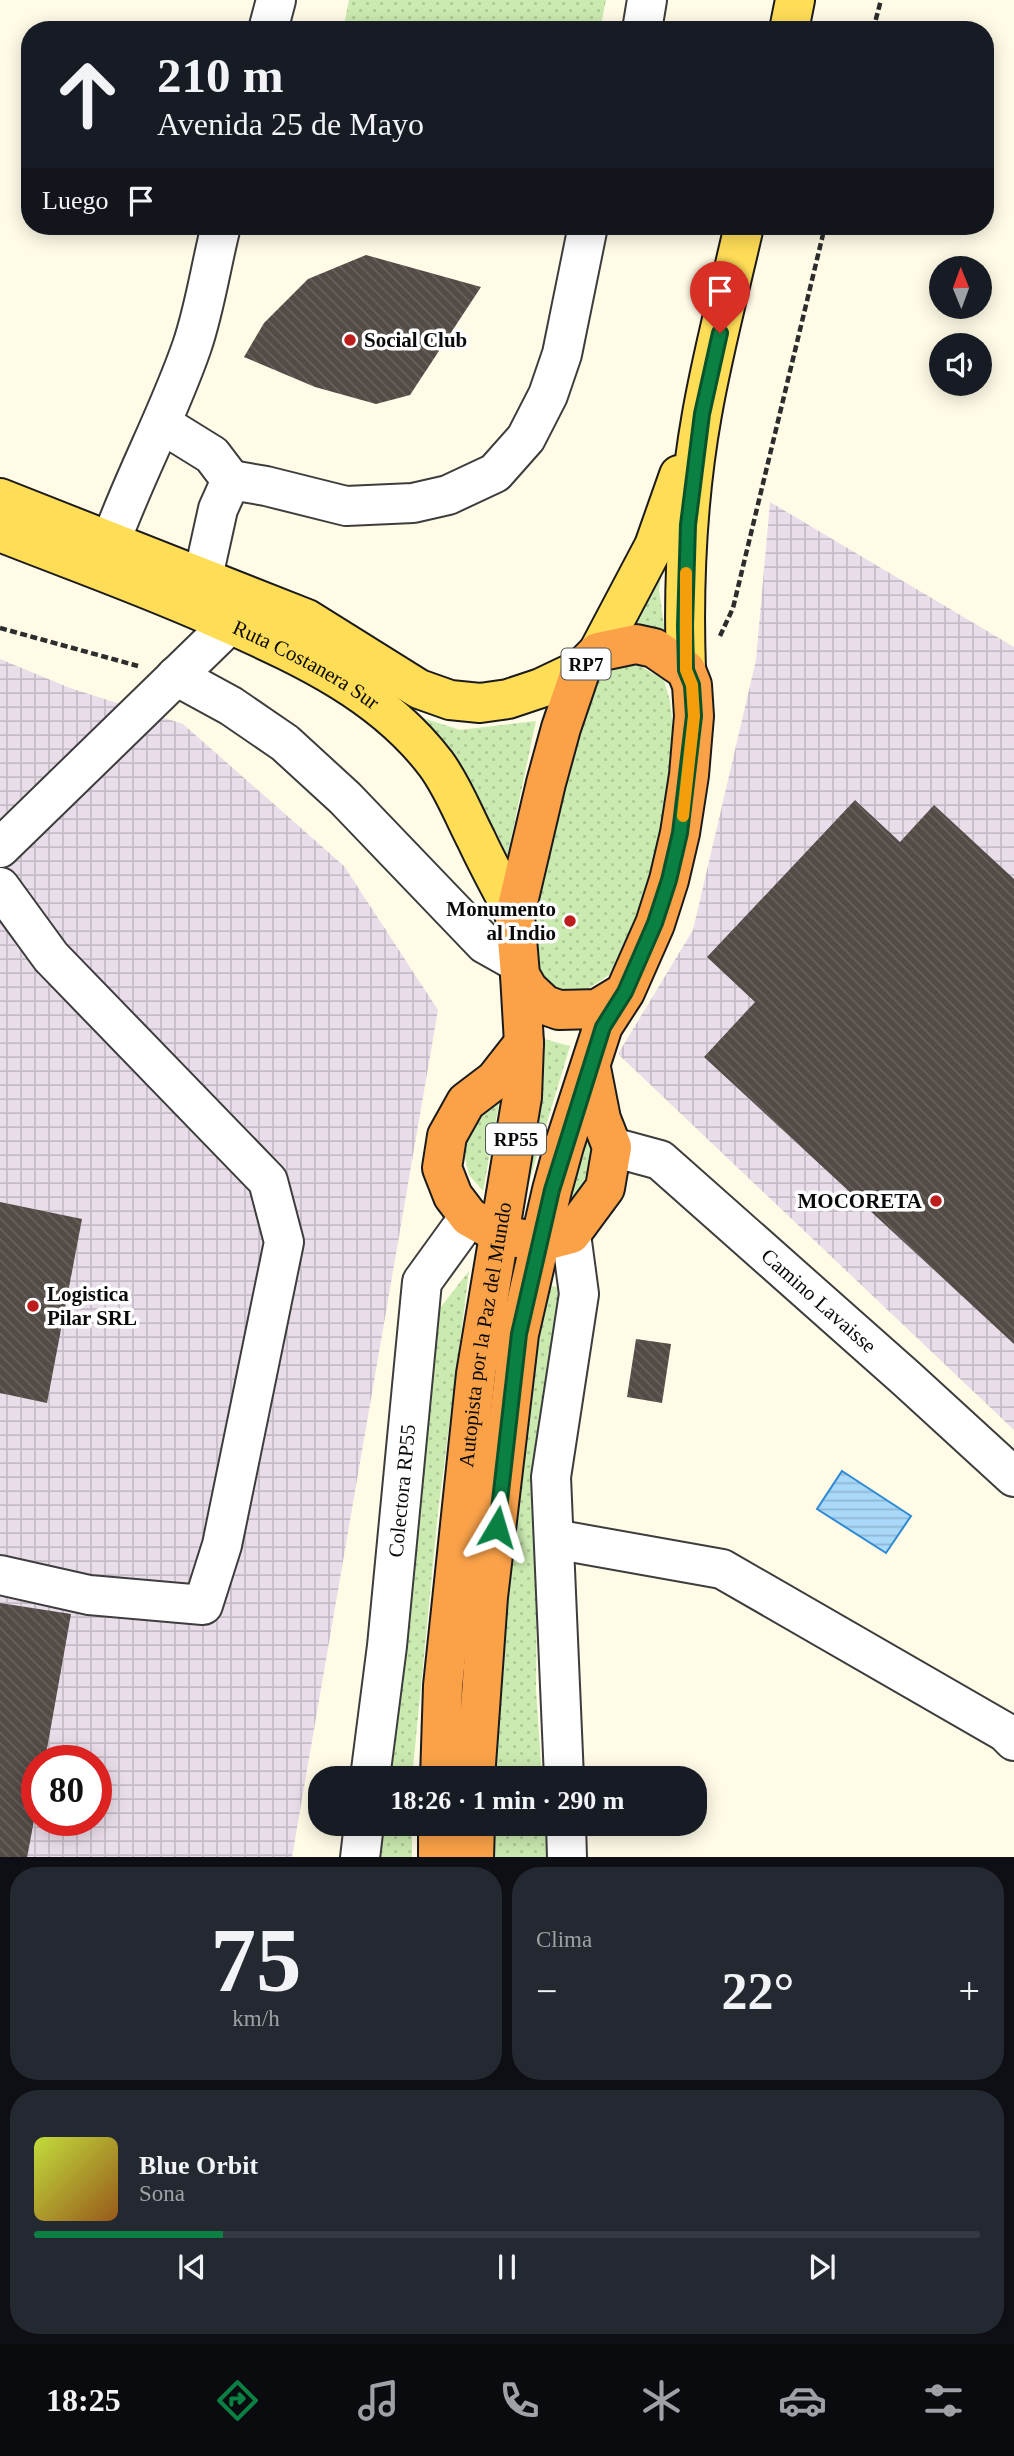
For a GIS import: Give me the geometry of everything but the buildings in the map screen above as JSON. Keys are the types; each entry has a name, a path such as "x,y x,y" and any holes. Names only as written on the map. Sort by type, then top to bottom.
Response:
{"highway":[{"name":"RP7","path":"590,661 636,644 654,648 686,670"},
{"name":"Autopista por la Paz del Mundo","path":"440,1766 443,1686 476,1374 485,1226 522,1097 524,1043 515,915 561,728 590,661"},
{"name":"Autopista por la Paz del Mundo","path":"476,1766 488,1597 519,1334 555,1238 564,1146 603,1027 625,992 655,923 669,880 680,833 694,716 692,685 686,670"},
{"path":"518,968 528,989 545,1004 559,1010 597,1009 625,992"},
{"path":"524,1043 495,1080 466,1102 447,1136 442,1168 453,1196 485,1226 555,1238 605,1188 612,1147 601,1118 591,1068"},
{"path":"438,1836 438,1857"},
{"path":"474,1857 475,1836"}],"main road":[{"path":"791,21 795,0"},
{"path":"686,670 688,525 702,414 742,235"},
{"path":"590,661 654,545 702,414"},
{"name":"Ruta Costanera Sur","path":"0,498 307,619 419,689 450,701 480,703 508,698 541,688 590,661"},
{"name":"Ruta Costanera Sur","path":"0,532 191,606 325,669 369,697 405,730 436,764 515,915"}],"street":[{"path":"270,21 276,0"},
{"path":"644,21 647,0"},
{"path":"111,541 122,508 162,424 192,344 219,235"},
{"path":"162,424 212,455 231,480 346,506 413,503 448,495 495,473 526,438 548,396 562,354 586,235"},
{"path":"204,577 218,509 231,480"},
{"path":"0,848 229,624"},
{"path":"176,676 231,706 285,743 345,798 485,944 518,968"},
{"path":"0,887 51,957 268,1181 284,1242 222,1545 203,1605 89,1595 0,1576"},
{"name":"Camino Lavaisse","path":"612,1147 660,1160 1014,1477"},
{"name":"Colectora RP55","path":"372,1766 387,1646 422,1282 485,1226"},
{"path":"555,1238 579,1294 551,1477 563,1766"},
{"path":"554,1539 722,1569 1005,1732 1014,1741"},
{"path":"360,1857 363,1836"},
{"path":"566,1836 567,1857"}],"path":[{"path":"875,21 881,0"},
{"path":"717,642 733,608 823,235"},
{"path":"0,628 176,676"}],"shaded area":[{"path":"770,502 1014,647 1014,1430 618,1054 693,930 756,660"},
{"path":"0,659 70,688 183,724 344,866 438,1010 292,1857 0,1857"}],"green space":[{"path":"349,0 606,0 602,21 345,21"},
{"path":"668,523 659,590 665,632 641,625 622,624"},
{"path":"319,648 420,717 460,730 536,721 503,876 438,750"},
{"path":"635,663 664,680 670,701 674,736 661,830 636,926 609,975 589,988 563,989 544,984 524,937 585,683 605,668"},
{"path":"537,1037 570,1046 526,1192"},
{"path":"499,1104 483,1191 469,1175 464,1153 468,1129 478,1113"},
{"path":"581,1115 594,1136 589,1180 575,1200 557,1209"},
{"path":"469,1271 438,1512 413,1766 383,1766 436,1313"},
{"path":"540,1284 568,1289 538,1473 536,1690 541,1766 490,1766"},
{"path":"375,1836 412,1836 412,1857 372,1857"},
{"path":"488,1836 546,1836 547,1857 488,1857"}],"water":[{"path":"842,1471 911,1516 886,1553 817,1509"}],"slow traffic":[{"path":"683,816 694,716 692,685 686,670 686,573"}],"place":[{"name":"Social Club","path":"350,340"},
{"name":"Monumento al Indio","path":"570,921"},
{"name":"MOCORETA","path":"936,1201"},
{"name":"Logistica Pilar SRL","path":"33,1306"}],"route":[{"path":"497,1527 519,1334 552,1190 603,1027 625,992 655,923 680,833 694,716 692,685 686,670 688,525 702,414 720,333"}]}
